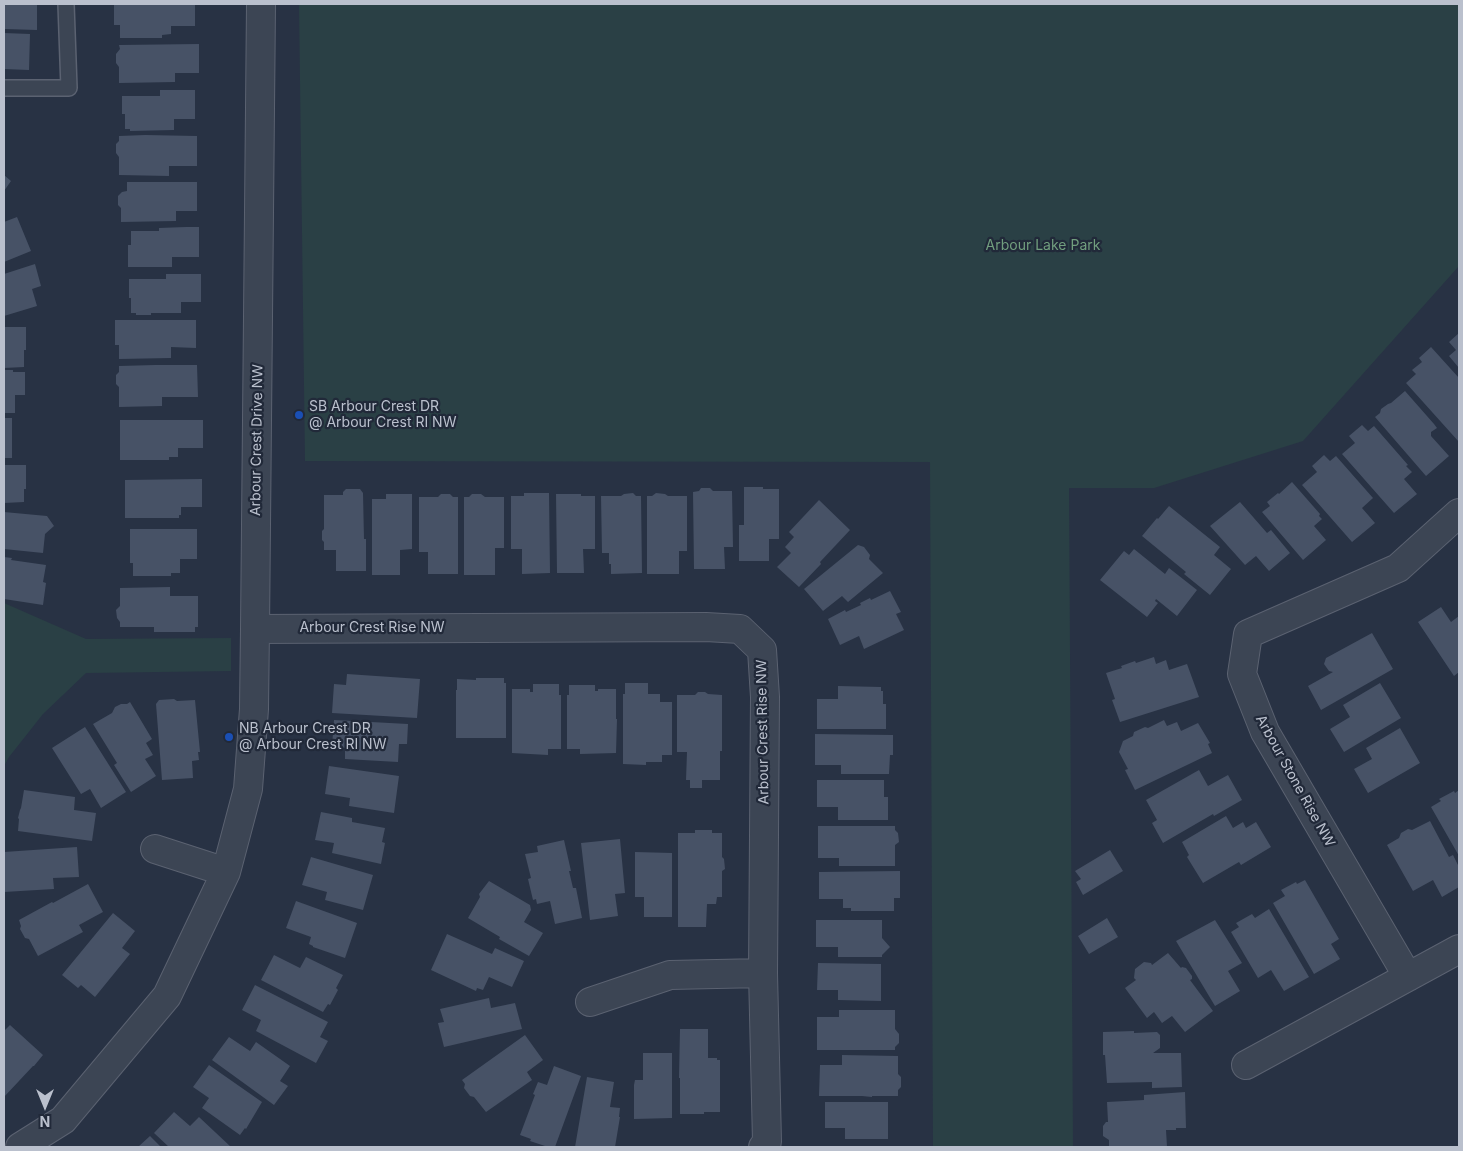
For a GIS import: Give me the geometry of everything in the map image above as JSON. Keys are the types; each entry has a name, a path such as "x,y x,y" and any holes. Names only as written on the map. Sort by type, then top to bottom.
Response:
{"street":[{"name":"Arbour Crest Drive NW","path":"20,1147 64,1120 167,996 226,872 248,789 254,709 261,4"},
{"name":"Arbour Stone Rise NW","path":"1408,977 1265,732 1242,674 1248,634 1398,568 1459,514"},
{"name":"Arbour Crest Rise NW","path":"255,629 706,627 740,629 762,650 764,688 763,973 767,1142 762,1147"},
{"path":"155,849 226,872"},
{"path":"1246,1065 1459,949"},
{"path":"590,1002 670,975 763,973"}],"lane":[{"path":"4,88 69,88 66,4"}],"green space":[{"name":"Arbour Lake Park","path":"299,4 1459,4 1459,266 1303,441 1154,488 1069,488 1073,1147 933,1147 930,462 305,461"},
{"path":"4,603 86,639 231,638 231,671 86,673 43,714 4,766"}],"building":[{"path":"5,4 37,4 37,30 5,29"},
{"path":"114,4 195,4 195,26 171,26 171,34 162,35 162,38 120,38 120,25 114,25"},
{"path":"4,33 30,34 29,70 4,69"},
{"path":"199,44 199,73 175,73 175,82 119,83 119,67 116,63 116,54 120,49 119,45"},
{"path":"160,90 195,90 195,119 174,119 174,130 130,131 130,129 125,129 125,114 122,114 122,96 160,96"},
{"path":"119,136 197,136 197,166 169,166 169,176 119,175 119,157 116,153 116,144 119,141"},
{"path":"4,175 11,181 4,191"},
{"path":"127,182 197,182 197,211 176,211 176,221 121,222 121,208 118,205 118,196 122,192 127,191"},
{"path":"17,217 31,251 4,262 4,222"},
{"path":"199,227 199,257 172,257 172,267 128,267 128,245 131,245 131,231 159,231 159,228"},
{"path":"35,264 41,286 32,289 37,306 4,316 4,274"},
{"path":"166,274 201,274 201,302 181,302 181,313 136,315 136,313 131,313 129,279 166,279"},
{"path":"115,320 196,320 196,348 171,347 171,358 119,359 119,345 115,345"},
{"path":"4,327 26,327 24,367 4,368"},
{"path":"1459,333 1459,368 1449,356 1456,350 1449,342"},
{"path":"1431,347 1459,378 1459,442 1406,383 1416,374 1412,370 1422,362 1419,358"},
{"path":"197,365 198,397 162,397 162,406 119,407 119,387 116,384 116,375 119,372 119,366"},
{"path":"4,370 25,372 25,395 15,395 15,413 4,413"},
{"path":"1405,391 1437,428 1431,432 1431,436 1449,456 1426,476 1375,417 1380,413 1381,409"},
{"path":"4,418 12,418 12,458 4,458"},
{"path":"120,420 203,420 203,448 178,448 178,457 169,457 169,460 120,460"},
{"path":"1362,425 1368,431 1374,426 1412,472 1404,479 1417,494 1394,513 1342,454 1355,443 1349,436"},
{"path":"1324,455 1330,461 1336,456 1373,498 1362,508 1375,523 1352,542 1302,485 1317,472 1312,466"},
{"path":"4,465 26,465 24,502 4,503"},
{"path":"202,479 202,507 181,507 179,518 125,518 125,480"},
{"path":"1292,482 1320,514 1319,516 1322,519 1314,526 1326,540 1303,560 1262,512 1270,506 1267,502"},
{"path":"744,487 779,489 779,539 769,539 769,561 739,561 739,525 744,525"},
{"path":"701,488 710,488 713,491 732,491 733,547 724,547 725,569 694,569 693,492 699,491"},
{"path":"346,489 360,489 363,493 366,571 336,571 336,550 324,550 322,531 324,529 324,495 343,495"},
{"path":"524,493 549,493 550,573 522,574 522,549 511,549 511,496 524,496"},
{"path":"633,493 636,496 641,496 642,573 611,574 609,553 602,553 601,496 621,496"},
{"path":"656,493 668,496 687,496 687,551 679,551 679,574 647,574 647,496 652,496"},
{"path":"386,494 412,494 412,549 400,550 400,575 372,575 372,499 386,499"},
{"path":"441,494 450,494 453,497 458,497 458,574 428,574 428,552 419,552 419,497 438,497"},
{"path":"472,494 481,494 485,497 504,497 504,548 495,548 495,575 464,575 464,497 469,497"},
{"path":"556,494 595,496 595,549 583,549 584,573 557,573"},
{"path":"819,500 850,530 799,587 777,567 791,553 785,547 794,537 789,532"},
{"path":"1240,502 1267,533 1271,530 1290,553 1269,571 1256,556 1245,565 1210,526"},
{"path":"1169,506 1220,547 1214,555 1231,569 1210,595 1184,574 1186,572 1142,536"},
{"path":"4,512 47,516 54,526 45,534 43,553 4,549"},
{"path":"130,529 197,529 197,559 180,559 180,573 171,573 171,576 133,576 133,563 130,563"},
{"path":"858,545 864,547 870,555 869,559 883,573 848,602 842,596 823,611 804,589"},
{"path":"1134,549 1165,574 1169,568 1197,590 1177,616 1156,599 1155,601 1158,603 1147,617 1100,580 1124,551 1129,555"},
{"path":"4,557 12,558 11,560 46,565 43,582 46,583 43,605 4,599"},
{"path":"170,587 170,596 198,596 198,627 195,627 195,632 154,632 154,627 120,627 116,610 120,606 120,588"},
{"path":"890,591 901,612 896,614 904,630 864,649 859,636 840,645 828,619 845,610 846,612 861,605 860,603 870,598 871,600"},
{"path":"1441,607 1451,622 1459,616 1459,672 1454,676 1418,622"},
{"path":"1372,633 1393,669 1321,710 1308,686 1333,672 1329,671 1324,664 1326,658"},
{"path":"1154,657 1156,664 1166,660 1169,670 1187,664 1199,697 1120,722 1112,700 1115,699 1106,673 1135,661 1136,663"},
{"path":"347,674 420,679 417,718 332,713 334,684 346,685"},
{"path":"476,678 504,678 504,683 506,683 506,738 456,738 457,679 476,680"},
{"path":"625,683 648,683 648,694 660,694 660,702 672,702 672,755 662,755 662,762 646,762 646,765 623,764 623,694 625,694"},
{"path":"1380,683 1401,718 1344,752 1330,729 1350,717 1343,705"},
{"path":"533,684 559,684 559,695 561,695 561,749 548,749 548,755 512,753 512,689 530,689 530,692 533,692"},
{"path":"569,685 595,685 595,691 598,691 598,689 616,689 616,753 580,754 580,749 567,749 567,695 569,695"},
{"path":"838,686 881,687 881,691 883,691 883,704 886,704 886,729 817,729 817,699 838,699"},
{"path":"698,692 722,695 720,780 702,780 702,788 690,788 690,780 686,780 687,752 677,752 677,695 695,695"},
{"path":"174,699 177,701 195,700 200,752 198,752 199,760 192,761 193,778 162,780 156,704 159,700"},
{"path":"130,702 152,739 146,743 153,755 145,759 156,776 131,792 114,765 117,763 93,724 112,713 115,707"},
{"path":"334,720 408,724 407,744 399,744 398,762 345,759 345,748 332,746"},
{"path":"1164,720 1167,726 1177,722 1181,731 1198,723 1210,743 1208,744 1212,753 1135,790 1125,770 1128,769 1119,752 1123,741 1133,736 1134,732"},
{"path":"85,727 126,792 101,808 90,789 81,794 52,748"},
{"path":"1400,728 1420,763 1368,793 1354,769 1372,759 1366,748"},
{"path":"815,734 893,735 893,755 890,755 889,774 841,774 841,765 815,765"},
{"path":"329,766 399,776 394,813 349,806 350,798 325,794"},
{"path":"1199,770 1208,786 1228,775 1242,800 1214,816 1213,814 1163,843 1152,823 1157,820 1146,800"},
{"path":"817,780 884,780 884,797 888,797 888,820 838,820 838,807 817,807"},
{"path":"24,790 75,797 74,810 96,813 92,841 18,831 18,818"},
{"path":"1459,790 1459,856 1431,807 1441,801 1439,799"},
{"path":"321,812 352,818 352,822 385,828 382,842 385,843 381,864 332,853 334,843 315,840"},
{"path":"1226,816 1233,828 1243,822 1246,828 1256,822 1271,847 1241,865 1239,862 1203,883 1187,857 1189,855 1182,842"},
{"path":"1430,821 1449,857 1453,855 1459,867 1459,887 1442,897 1433,880 1413,891 1387,845 1399,838 1401,833 1408,829 1412,830"},
{"path":"818,826 895,826 899,842 895,845 895,866 839,866 839,858 818,858"},
{"path":"695,830 712,830 712,833 722,833 722,857 725,869 722,871 722,897 717,897 716,904 707,904 706,927 678,927 678,833 695,833"},
{"path":"620,839 625,893 615,894 618,916 590,920 581,843"},
{"path":"564,840 571,871 569,871 573,888 576,888 582,918 555,924 550,901 537,904 536,899 533,900 528,879 531,878 525,854 538,852 537,846"},
{"path":"77,847 79,877 53,878 54,889 4,892 4,852"},
{"path":"1110,850 1123,871 1083,895 1076,882 1081,879 1075,871"},
{"path":"635,852 672,853 672,917 644,917 644,897 635,897"},
{"path":"311,857 373,875 363,910 325,900 327,892 302,885"},
{"path":"900,871 900,898 894,898 894,911 851,911 851,908 843,908 843,899 819,899 819,872"},
{"path":"1305,880 1339,939 1331,944 1340,959 1314,974 1273,903 1285,896 1281,890 1296,882 1297,884"},
{"path":"489,881 530,905 531,910 524,922 543,933 529,956 468,918 480,897 479,894"},
{"path":"88,884 103,912 79,925 83,932 38,956 29,939 25,938 20,929 19,920"},
{"path":"296,901 357,923 345,958 313,947 309,944 311,937 286,928"},
{"path":"1269,909 1309,977 1284,991 1271,970 1258,978 1231,932 1239,927 1236,923 1252,914 1255,918"},
{"path":"113,913 135,931 122,948 130,954 95,997 81,985 78,988 62,975"},
{"path":"1107,918 1118,937 1089,954 1078,936"},
{"path":"816,920 882,920 882,938 890,947 882,957 838,957 838,947 816,947"},
{"path":"1215,920 1242,963 1228,971 1240,991 1215,1006 1176,941"},
{"path":"447,934 492,954 495,948 524,961 512,987 489,977 483,990 477,988 476,991 431,970"},
{"path":"1168,953 1181,968 1186,968 1192,976 1190,980 1213,1011 1185,1032 1172,1016 1162,1023 1154,1012 1147,1018 1125,988 1136,980 1134,978 1135,969 1144,962 1151,963 1152,965"},
{"path":"274,955 300,968 306,957 343,975 330,1005 328,1004 323,1012 261,980"},
{"path":"818,963 881,964 881,1001 838,1000 838,990 817,990"},
{"path":"255,985 328,1022 320,1037 328,1041 316,1063 256,1031 261,1020 242,1010"},
{"path":"489,998 491,1008 515,1003 522,1029 444,1047 438,1023 444,1022 440,1009"},
{"path":"839,1010 895,1010 895,1029 899,1034 899,1043 895,1050 817,1050 817,1017 839,1017"},
{"path":"10,1025 43,1055 4,1097 4,1031"},
{"path":"680,1029 708,1029 708,1058 720,1060 720,1112 680,1114"},
{"path":"1134,1031 1134,1033 1157,1032 1160,1035 1160,1048 1153,1053 1181,1053 1182,1087 1152,1088 1152,1082 1107,1083 1105,1055 1103,1055 1103,1032"},
{"path":"525,1035 543,1060 527,1072 532,1080 486,1112 464,1088 465,1084 462,1080"},
{"path":"229,1037 250,1051 256,1042 290,1066 280,1081 288,1086 274,1105 212,1060"},
{"path":"643,1053 672,1053 672,1118 634,1119 634,1085 635,1080 643,1080"},
{"path":"842,1055 898,1056 898,1074 901,1077 901,1087 898,1090 898,1096 819,1096 820,1065 842,1065"},
{"path":"209,1065 262,1102 246,1129 240,1135 202,1108 209,1098 193,1087"},
{"path":"554,1066 581,1076 555,1147 548,1147 530,1141 531,1139 520,1135 538,1082 547,1085"},
{"path":"587,1077 614,1082 610,1107 620,1108 615,1147 575,1147"},
{"path":"1185,1092 1186,1128 1166,1130 1167,1147 1109,1147 1109,1140 1103,1136 1103,1126 1108,1122 1107,1102 1144,1100 1144,1095"},
{"path":"825,1102 888,1102 888,1139 845,1139 845,1128 825,1128"},
{"path":"174,1112 190,1126 199,1117 231,1147 169,1147 154,1133"},
{"path":"150,1136 161,1147 138,1147"}],"place":[{"name":"SB Arbour Crest DR @ Arbour Crest RI NW","path":"299,415"},
{"name":"NB Arbour Crest DR @ Arbour Crest RI NW","path":"229,737"}]}
